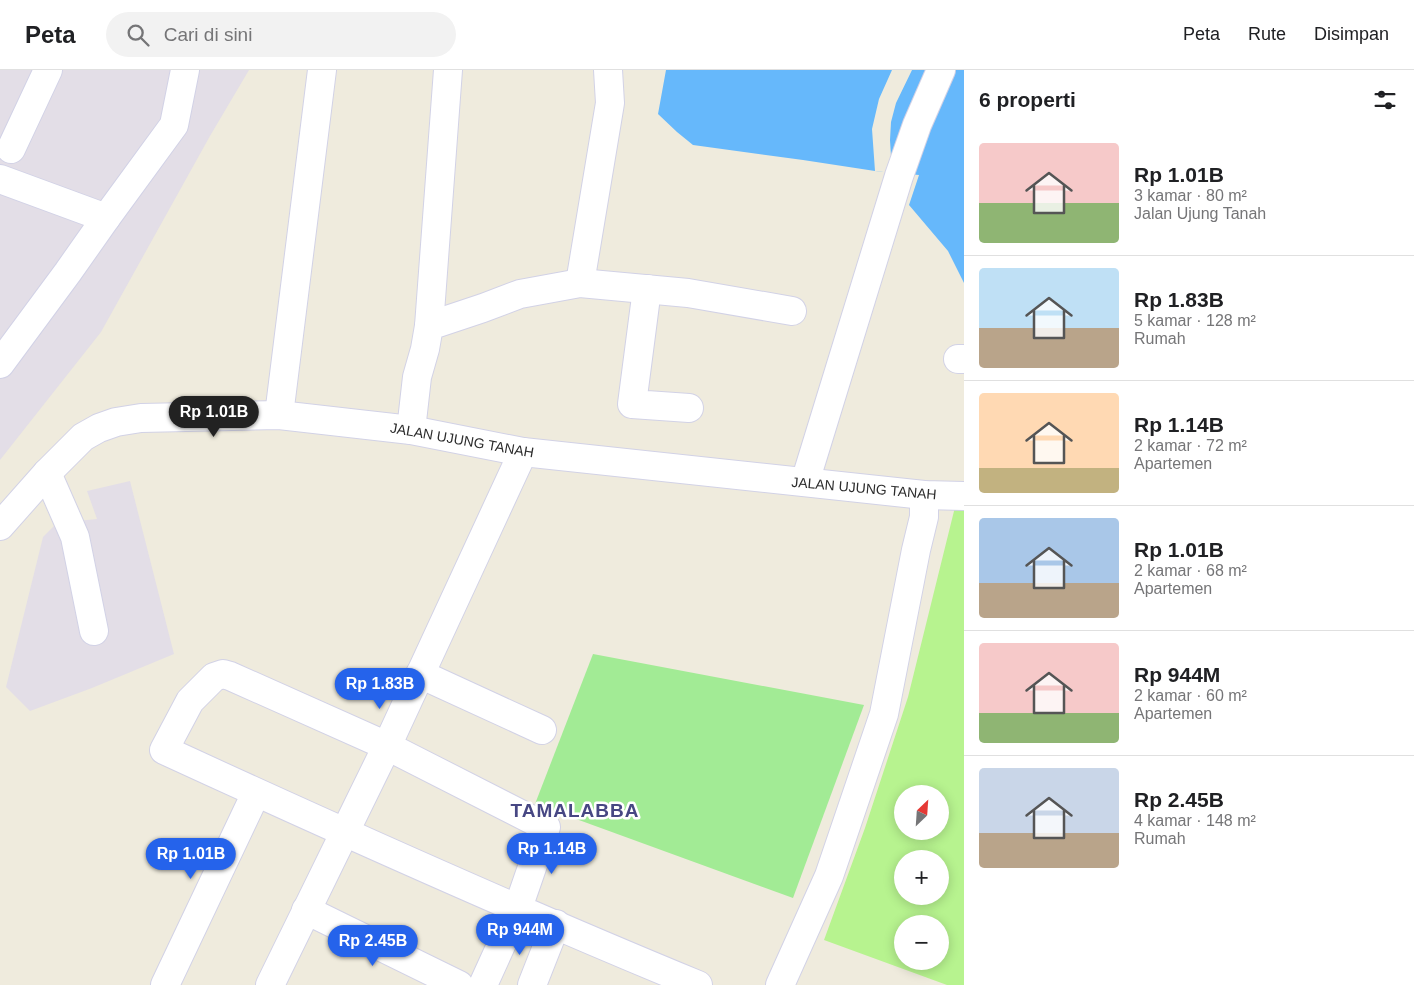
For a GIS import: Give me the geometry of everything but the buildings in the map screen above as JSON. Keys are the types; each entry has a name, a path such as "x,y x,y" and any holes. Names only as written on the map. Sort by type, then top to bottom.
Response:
{"street":[{"path":"11,149 48,70"},
{"path":"0,364 174,125 185,70"},
{"path":"279,415 322,70"},
{"path":"412,430 417,377 425,350 429,326 448,70"},
{"path":"580,283 610,103 608,70"},
{"path":"805,482 899,176 917,125 941,70"},
{"path":"0,179 106,218"},
{"path":"429,326 520,294 580,283 688,293 792,311"},
{"path":"647,289 632,404 689,408"},
{"name":"JALAN UJUNG TANAH","path":"0,526 46,473 83,437 99,428 116,422 140,418 279,415 412,430 523,452 924,495 964,496"},
{"path":"272,984 306,910 387,746 523,452"},
{"path":"46,473 75,537 94,631"},
{"path":"780,985 829,876 884,714 924,517 924,495"},
{"path":"483,985 518,908 546,827 387,746 223,674 214,677 190,701 164,750 344,833 518,908 556,924 659,978 698,985"},
{"path":"420,674 542,730"},
{"path":"165,985 256,792"},
{"path":"306,910 459,985"},
{"path":"532,985 556,924"}],"shaded area":[{"path":"0,70 249,70 101,332 0,460"},
{"path":"130,481 174,654 30,711 6,687 43,537 62,518 77,521 97,519 87,491"}],"green space":[{"path":"955,507 964,507 964,985 947,985 906,970 949,970 949,915 894,915 894,966 824,940 865,828 908,697"},
{"path":"593,654 864,705 793,898 535,804"}],"water":[{"path":"666,70 964,70 964,283 948,251 909,205 919,175 875,171 693,145 658,114"}],"pier":[{"path":"892,70 912,70 896,103 891,122 892,173 875,171 872,129 879,99"}],"district":[{"name":"TAMALABBA","path":"575,810"}]}
